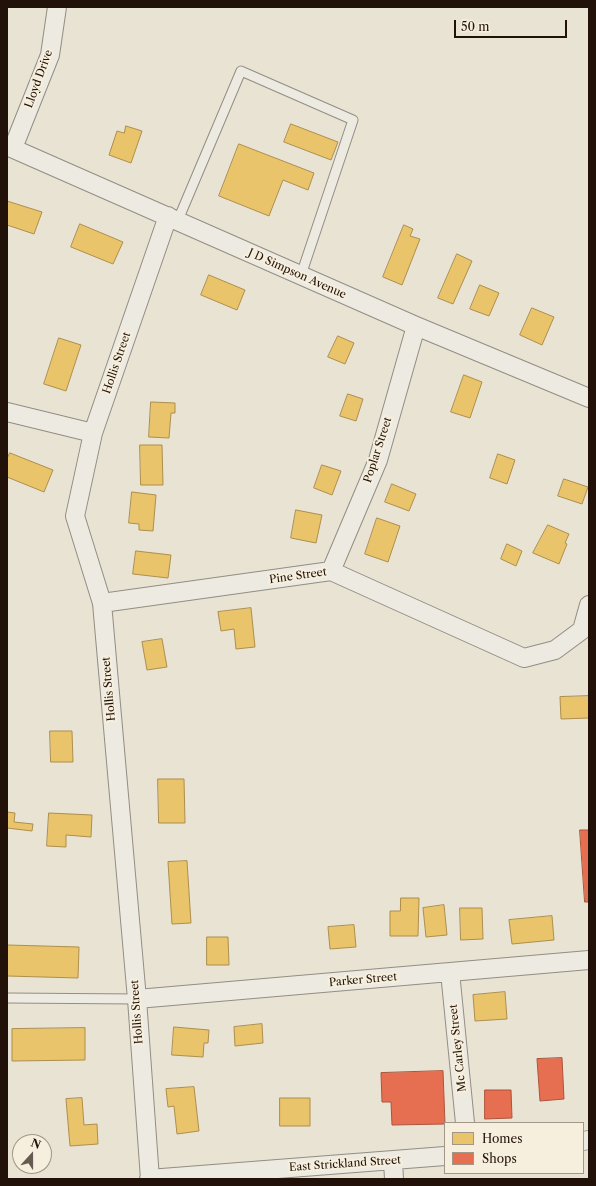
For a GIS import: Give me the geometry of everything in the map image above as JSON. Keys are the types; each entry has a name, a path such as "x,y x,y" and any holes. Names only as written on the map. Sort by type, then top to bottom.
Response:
{"street":[{"name":"Lloyd Drive","path":"10,147 50,55 57,7"},
{"name":"J D Simpson Avenue","path":"10,147 416,326 589,398"},
{"name":"Hollis Street","path":"149,1179 136,999 102,603 75,516 93,433 173,218"},
{"name":"Poplar Street","path":"331,572 378,460 416,326"},
{"path":"7,412 93,433"},
{"name":"Pine Street","path":"102,603 331,572 524,658 555,650 585,630"},
{"path":"585,630 589,605"},
{"name":"Parker Street","path":"136,999 589,960"},
{"name":"Mc Carley Street","path":"450,972 465,1122"},
{"name":"East Strickland Street","path":"149,1179 444,1156"},
{"path":"392,1160 394,1179"}],"lane":[{"path":"173,218 241,71 354,120 301,275"},
{"path":"7,998 136,999"}],"building: Homes":[{"path":"291,124 338,142 331,160 284,142"},
{"path":"126,126 142,131 131,163 109,155 117,131 124,133"},
{"path":"239,144 314,173 308,190 283,180 269,216 219,196"},
{"path":"7,201 42,212 34,234 7,225"},
{"path":"80,224 123,242 113,264 71,247"},
{"path":"404,225 413,229 410,236 420,239 402,285 383,277"},
{"path":"457,254 472,261 453,304 438,298"},
{"path":"209,275 245,290 237,310 201,295"},
{"path":"480,285 499,293 489,316 470,309"},
{"path":"532,308 554,317 542,345 520,335"},
{"path":"338,336 354,343 345,364 328,357"},
{"path":"59,338 81,345 66,391 44,384"},
{"path":"464,375 482,382 470,418 451,412"},
{"path":"348,394 363,399 356,421 340,416"},
{"path":"151,402 175,403 175,413 171,413 169,438 149,437"},
{"path":"140,445 162,445 163,485 141,485"},
{"path":"10,453 53,470 44,492 7,477 7,459"},
{"path":"498,454 515,460 507,484 490,478"},
{"path":"322,465 341,471 332,495 314,488"},
{"path":"564,479 588,487 582,504 558,496"},
{"path":"392,484 416,494 409,511 385,502"},
{"path":"132,492 156,495 153,531 139,530 139,524 129,523"},
{"path":"296,510 322,515 316,543 291,538"},
{"path":"377,518 400,526 388,562 365,554"},
{"path":"548,525 569,534 565,543 567,544 559,564 533,553"},
{"path":"507,544 522,551 516,566 501,559"},
{"path":"136,551 171,555 168,578 133,574"},
{"path":"251,608 255,647 236,649 234,629 221,631 218,612"},
{"path":"162,639 167,667 147,670 142,642"},
{"path":"589,696 589,718 561,719 560,697"},
{"path":"50,731 72,731 73,762 51,762"},
{"path":"158,779 184,779 185,823 159,823"},
{"path":"7,812 15,813 14,822 33,824 32,831 7,828"},
{"path":"49,813 92,815 91,837 66,835 66,847 47,846"},
{"path":"187,861 191,923 172,924 168,862"},
{"path":"401,898 419,898 418,936 390,936 390,911 400,911"},
{"path":"444,905 447,935 426,937 423,908"},
{"path":"460,908 482,908 483,939 461,940"},
{"path":"552,916 554,940 512,944 509,920"},
{"path":"354,925 356,947 330,949 328,927"},
{"path":"207,937 228,937 229,965 207,965"},
{"path":"7,945 79,947 78,978 7,976"},
{"path":"505,992 507,1019 475,1021 473,995"},
{"path":"262,1024 263,1043 235,1046 234,1027"},
{"path":"174,1027 209,1030 208,1043 204,1043 203,1057 172,1055"},
{"path":"85,1028 85,1060 12,1061 12,1029"},
{"path":"194,1087 199,1131 177,1134 174,1106 168,1107 166,1089"},
{"path":"82,1098 84,1125 97,1124 98,1144 70,1146 66,1099"},
{"path":"280,1098 310,1098 310,1126 280,1126"}],"building: Shops":[{"path":"580,830 589,830 589,902 585,902"},
{"path":"562,1058 564,1099 540,1101 537,1059"},
{"path":"443,1071 444,1124 392,1125 391,1102 382,1102 381,1073"},
{"path":"485,1090 511,1090 512,1118 485,1119"}]}
